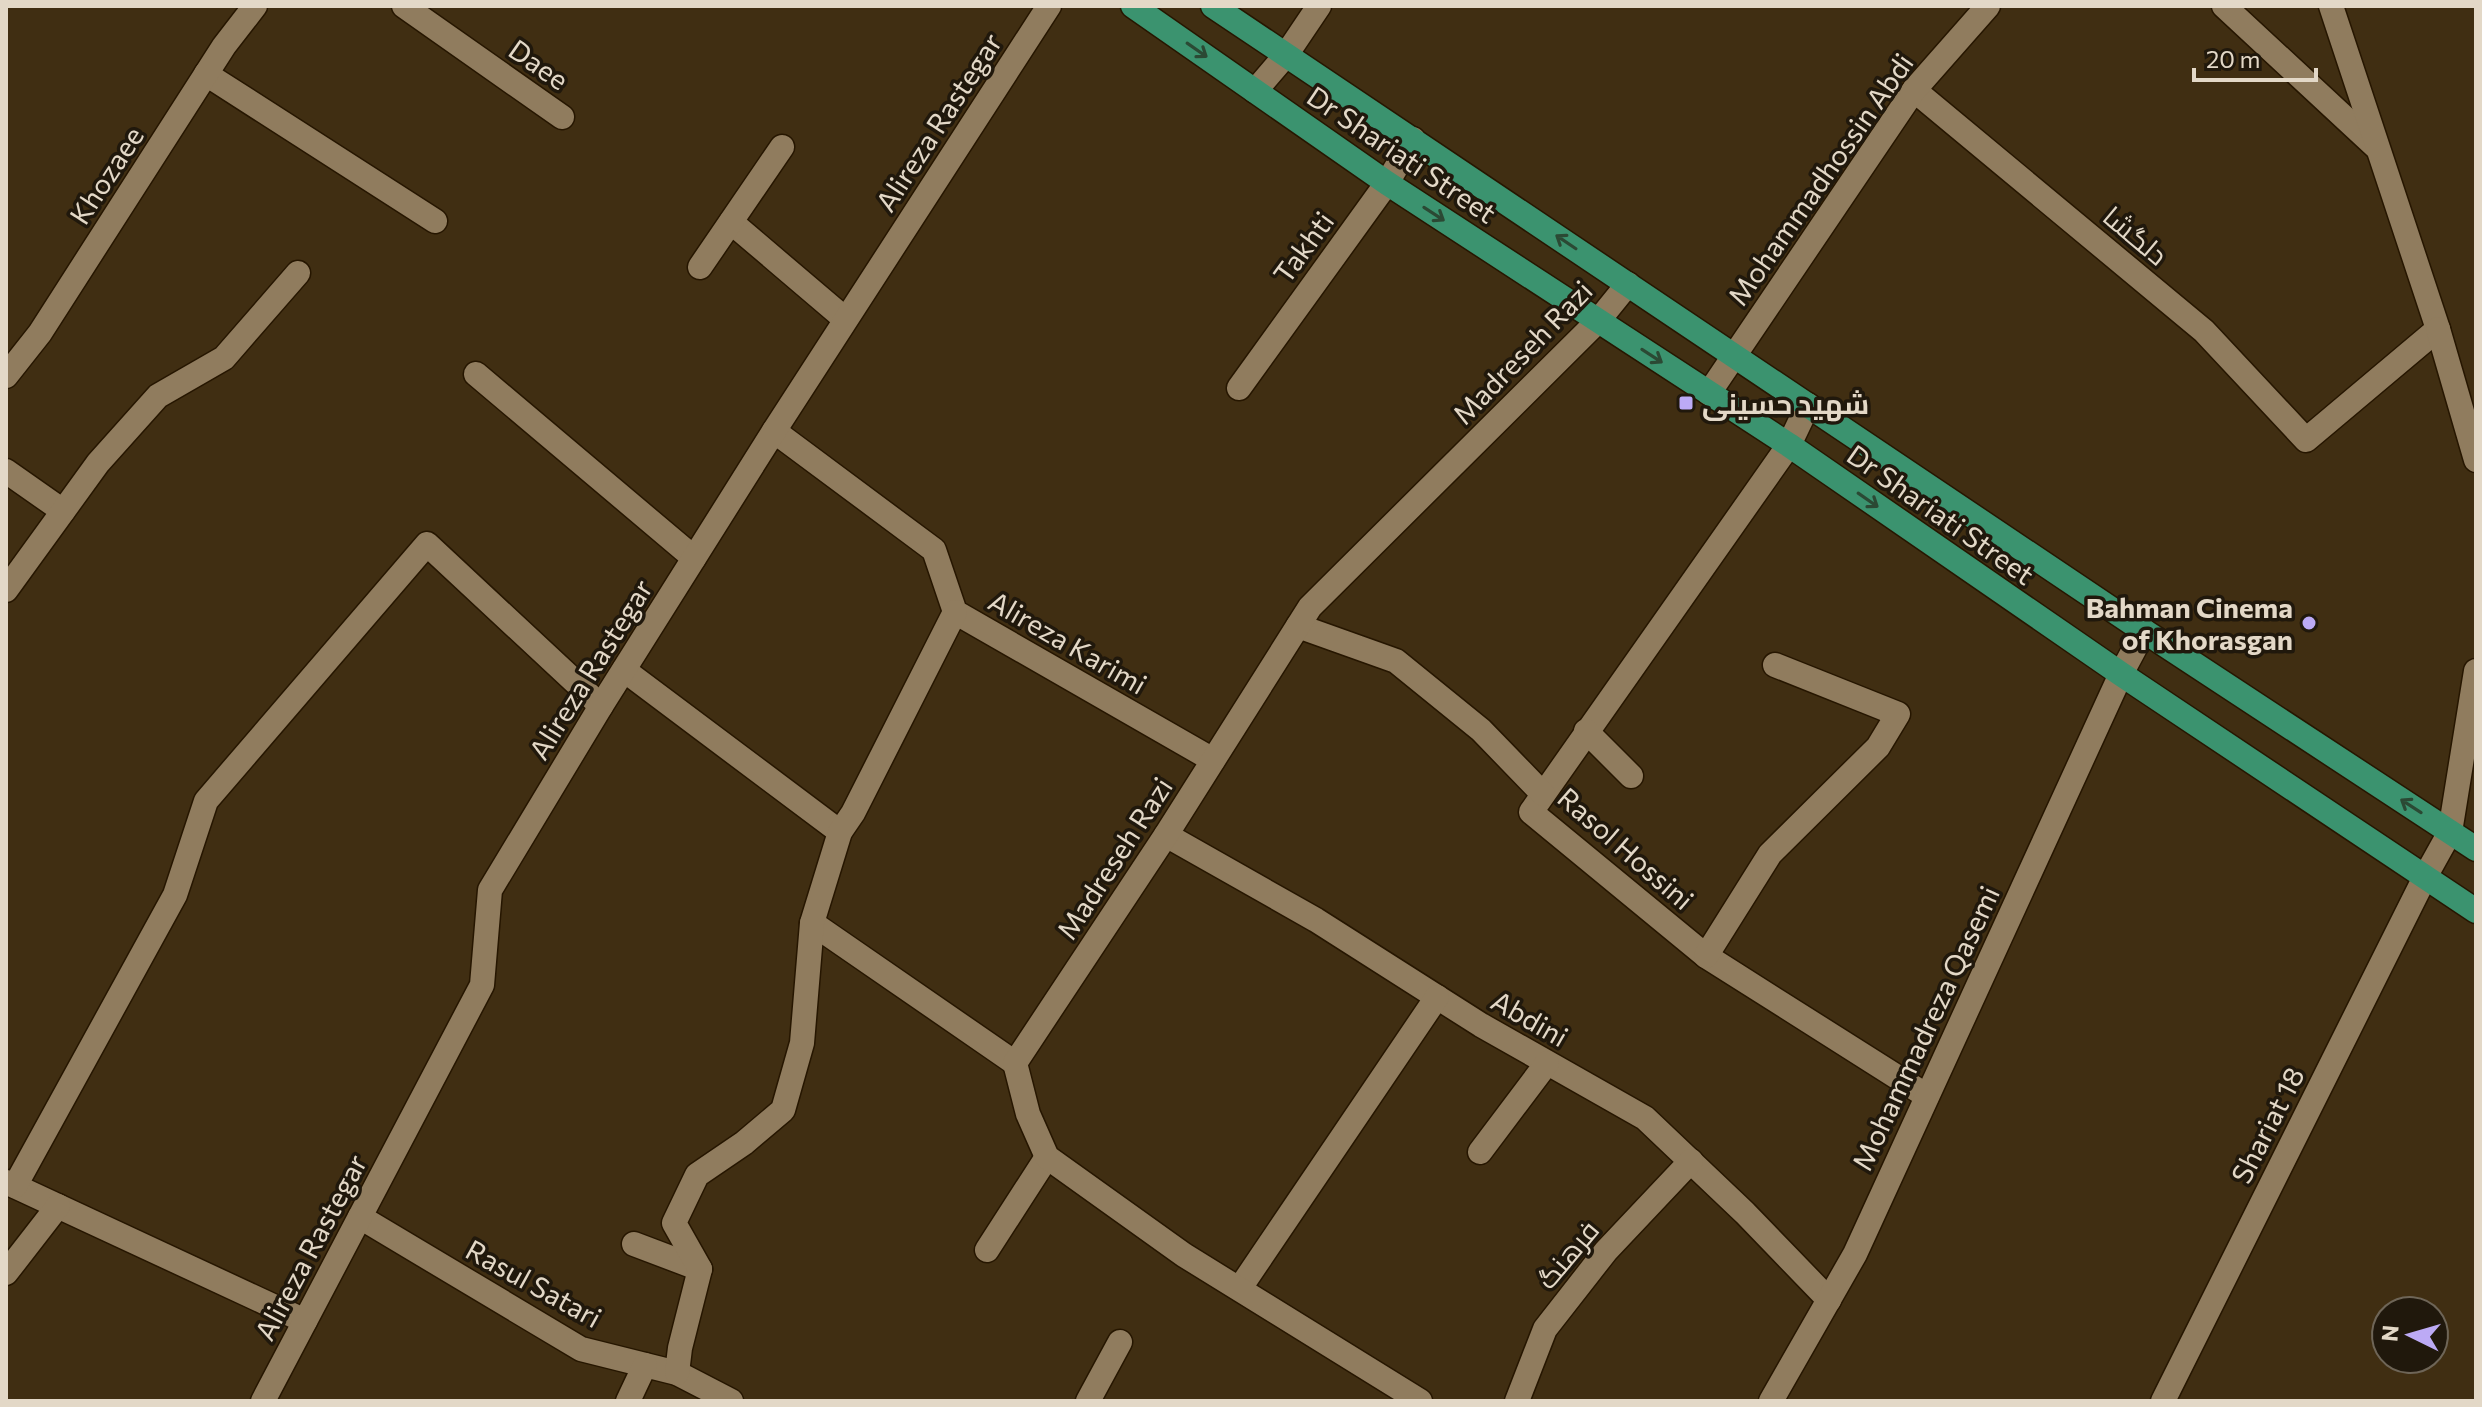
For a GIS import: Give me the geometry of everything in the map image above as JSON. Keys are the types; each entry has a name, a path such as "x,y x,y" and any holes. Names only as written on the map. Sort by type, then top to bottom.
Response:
{"main road":[{"name":"Dr Shariati Street","path":"1133,6 1387,183 1789,445 2121,674 2476,911"},
{"name":"Dr Shariati Street","path":"1213,6 2144,631 2476,849"}],"street":[{"name":"Khozaee","path":"6,376 40,333 206,74 255,6"},
{"name":"Daee","path":"404,6 562,117"},
{"name":"Alireza Rastegar","path":"263,1401 482,985 490,890 601,706 774,431 1049,6"},
{"path":"1255,91 1286,55 1319,6"},
{"name":"Mohammadhossin Abdi","path":"1709,393 1914,90 1988,6"},
{"path":"2224,6 2377,149"},
{"path":"2331,6 2438,329 2476,460"},
{"path":"206,74 435,221"},
{"name":"دلگشا","path":"1914,90 2204,331 2306,440 2438,329"},
{"name":"Takhti","path":"1239,388 1387,183 1413,139"},
{"path":"700,267 782,147"},
{"path":"731,222 845,319"},
{"path":"6,590 98,463 158,396 224,358 298,273"},
{"name":"Madreseh Razi","path":"1015,1063 1166,835 1310,607 1598,321 1628,284"},
{"path":"476,374 694,558"},
{"name":"Rasol Hossini","path":"1808,405 1789,445 1531,812 1706,956 1927,1096"},
{"name":"Alireza Karimi","path":"774,431 934,550 955,612 1213,760"},
{"path":"6,471 63,511"},
{"path":"305,1321 11,1184 175,895 206,801 427,544 601,706"},
{"path":"677,1373 680,1348 700,1269 674,1223 697,1175 744,1143 783,1110 802,1043 812,923 840,832 860,799 955,612"},
{"path":"1298,626 1396,661 1481,730 1543,794"},
{"name":"Mohammadreza Qasemi","path":"1771,1401 1855,1254 2121,674 2144,631"},
{"path":"1706,956 1770,854 1878,747 1898,714 1775,665"},
{"path":"624,670 840,832"},
{"name":"Shariat 18","path":"2163,1401 2450,832 2476,671"},
{"path":"1586,731 1631,776"},
{"name":"Abdini","path":"1166,835 1316,920 1437,997 1645,1118 1745,1213 1829,1300"},
{"path":"812,923 1015,1063 1028,1114 1047,1157 1184,1255 1420,1401"},
{"path":"1240,1288 1437,997"},
{"path":"1480,1152 1547,1063"},
{"path":"987,1250 1047,1157"},
{"name":"فرهنگ","path":"1517,1401 1545,1329 1606,1251 1691,1161"},
{"path":"6,1273 58,1206"},
{"name":"Rasul Satari","path":"360,1217 581,1349 677,1373 731,1401"},
{"path":"634,1244 700,1269"},
{"path":"1088,1401 1120,1342"},
{"path":"628,1401 645,1365"}],"place":[{"name":"شهید حسینی","path":"1686,403"},
{"name":"Bahman Cinema of Khorasgan","path":"2309,623"}]}
